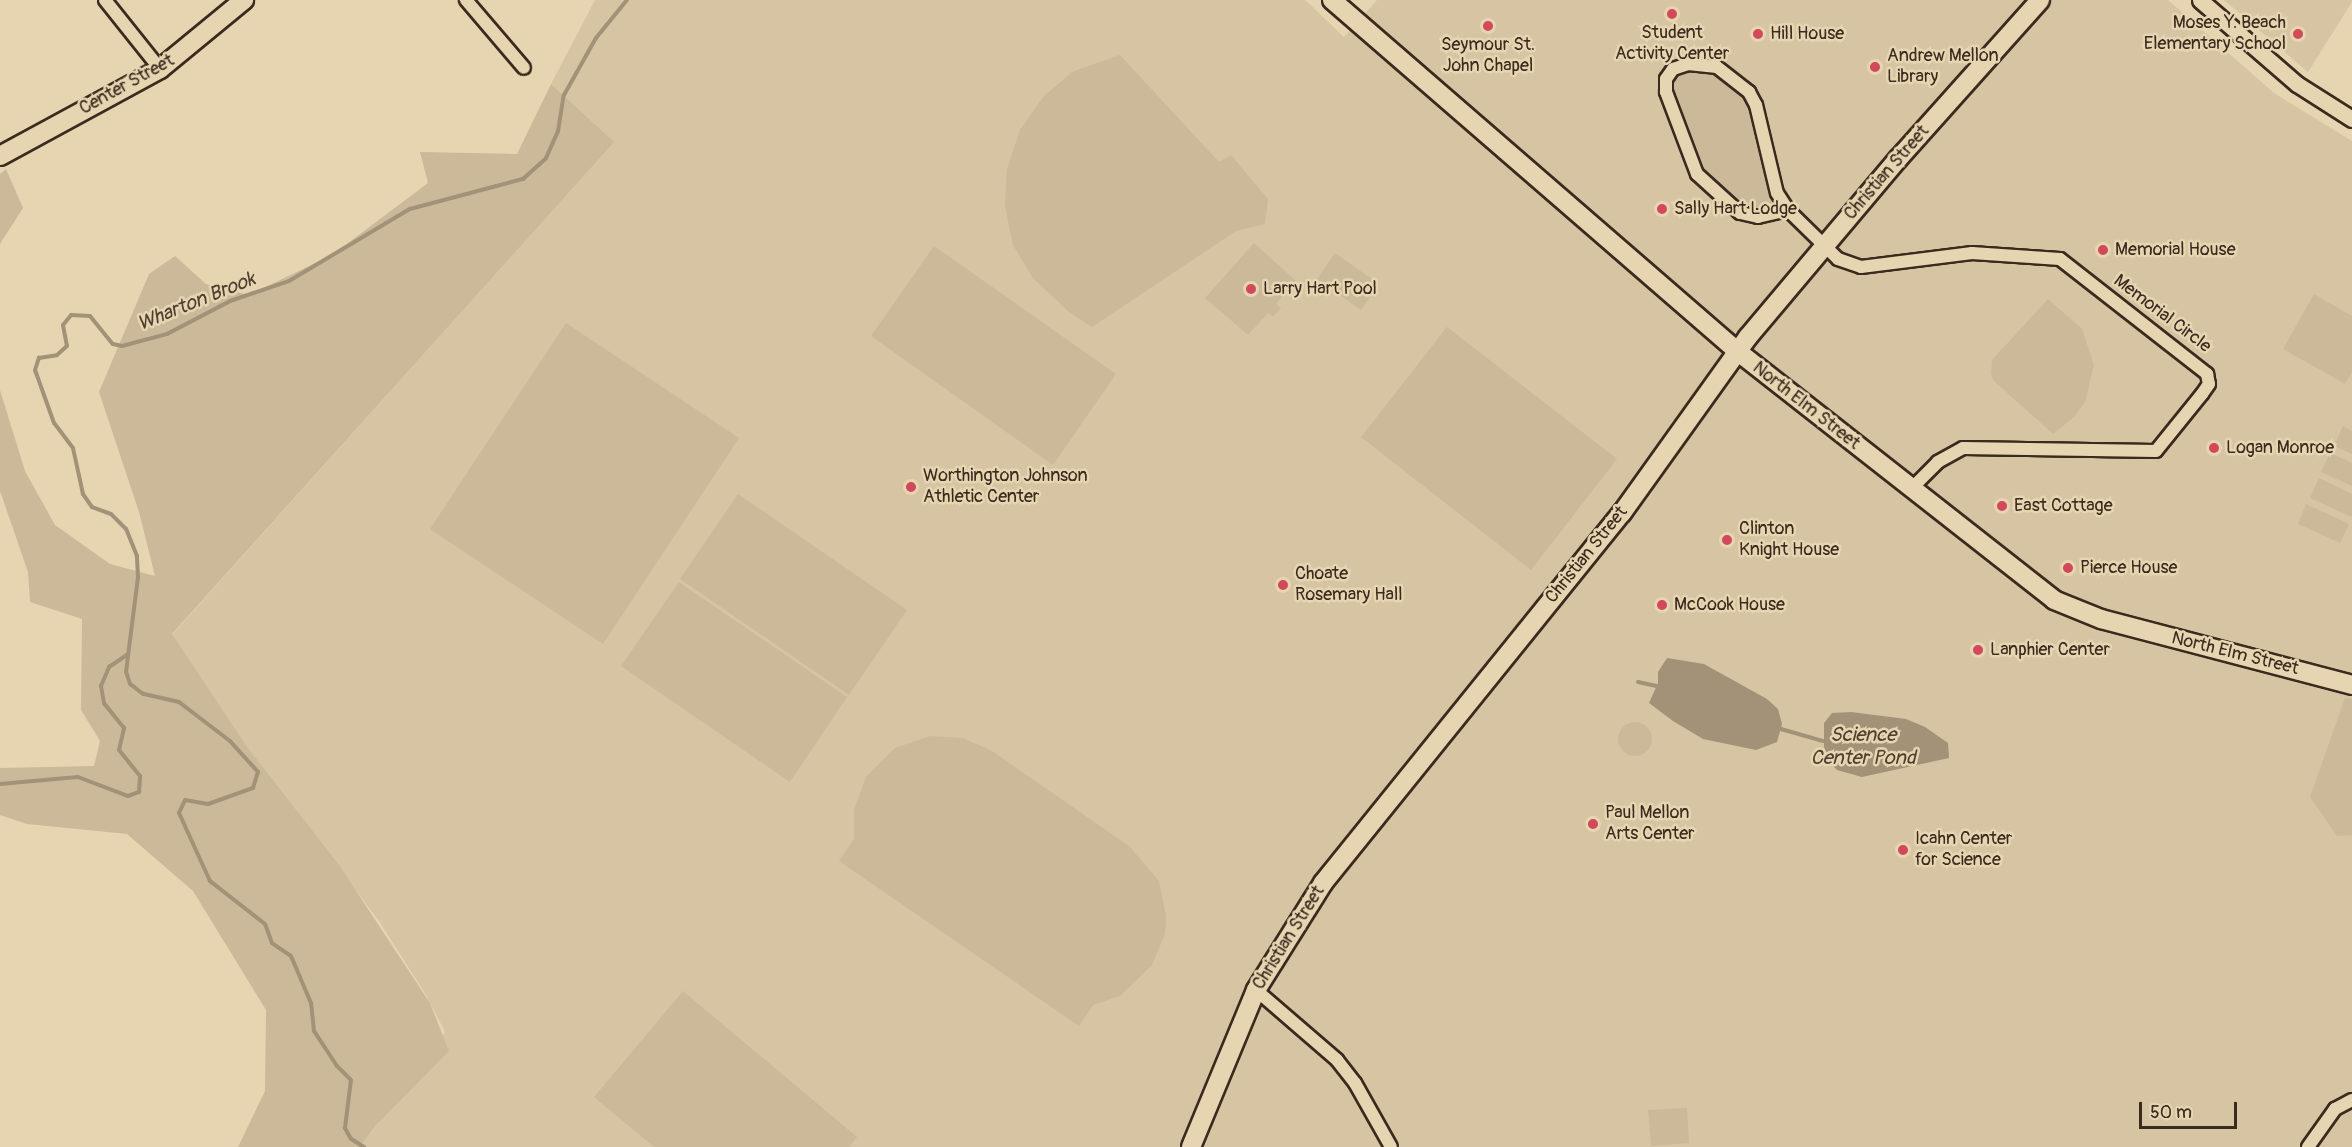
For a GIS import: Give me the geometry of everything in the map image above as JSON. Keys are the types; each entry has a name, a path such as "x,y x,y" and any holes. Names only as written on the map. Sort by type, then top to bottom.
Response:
{"main road":[{"name":"Center Street","path":"0,156 160,69 244,0"},
{"name":"Christian Street","path":"1191,1147 1256,990 1323,883 1622,513 1737,351 2040,0"},
{"name":"North Elm Street","path":"1344,4 1737,351 2054,600 2080,613 2352,684"}],"street":[{"path":"105,0 160,69"},
{"path":"466,0 524,68"},
{"path":"2200,0 2297,84 2352,118"},
{"path":"1788,210 1758,217 1740,213 1697,174 1666,92 1666,79 1673,69 1688,64 1717,67 1749,92 1756,105 1777,193 1788,210 1824,248"},
{"name":"Memorial Circle","path":"1824,248 1838,259 1861,267 1972,253 2060,259 2207,374 2208,384 2202,394 2156,451 1963,448 1938,462 1911,489"},
{"path":"1256,990 1337,1060 1355,1083 1391,1147"},
{"path":"2308,1147 2323,1122 2335,1109 2352,1100"}],"shaded area":[{"name":"Choate Rosemary Hall","path":"595,0 1305,0 1344,37 1377,0 2168,0 2274,93 2352,141 2352,1147 360,1147 445,1032 426,995 379,921 248,748 172,635 613,142 551,84"},
{"name":"Moses Y. Beach Elementary School","path":"2224,0 2352,0 2352,2 2308,72"},
{"path":"1120,55 1219,162 1231,155 1268,199 1265,224 1236,231 1092,327 1069,312 1033,278 1013,245 1005,206 1007,169 1020,130 1043,97 1072,72"},
{"path":"1697,64 1729,73 1759,116 1783,211 1740,213 1697,174 1666,79"},
{"path":"551,84 614,142 172,634 248,748 339,865 430,1003 449,1051 376,1125 360,1147 238,1147 265,1091 266,1010 193,891 127,834 27,824 0,815 0,768 94,766 100,741 81,710 82,619 30,602 28,572 0,491 0,390 25,471 55,525 110,564 155,576 139,512 99,392 149,274 175,256 206,284 249,295 332,255 428,183 420,152 517,154"},
{"path":"6,169 23,208 0,244 0,174"},
{"name":"Larry Hart Pool","path":"1254,243 1296,281 1276,304 1281,308 1273,317 1268,313 1248,335 1205,298"},
{"path":"934,246 1116,374 1053,465 871,336"},
{"path":"1335,253 1379,284 1361,310 1317,279"},
{"path":"2314,294 2352,316 2352,372 2345,384 2283,349"},
{"path":"2048,299 2082,329 2094,365 2085,402 2074,417 2053,434 1993,380 1991,373 1992,360"},
{"path":"566,323 739,438 603,644 430,529"},
{"path":"1447,327 1617,459 1531,570 1361,437"},
{"path":"2343,426 2352,431 2352,454 2334,446"},
{"path":"2330,453 2352,463 2352,486 2321,472"},
{"path":"2319,478 2352,494 2352,517 2310,498"},
{"path":"738,494 907,610 849,695 680,579"},
{"path":"2306,504 2349,524 2340,543 2298,524"},
{"path":"679,582 847,697 790,782 621,666"},
{"path":"2345,698 2352,699 2352,835 2337,836 2310,797"},
{"path":"1635,722 1647,727 1652,739 1647,751 1635,756 1623,751 1618,739 1623,727"},
{"path":"930,736 963,738 992,751 1129,846 1159,881 1166,916 1165,934 1152,965 1120,996 1093,1005 1079,1026 839,861 854,839 854,810 866,777 895,748"},
{"path":"683,991 857,1137 849,1147 654,1147 594,1097"},
{"path":"1687,1108 1689,1143 1651,1146 1648,1110"}],"water":[{"path":"1667,658 1704,664 1767,699 1778,709 1782,724 1777,742 1756,750 1703,739 1649,703 1658,683 1658,672"},
{"name":"Science Center Pond","path":"1851,712 1906,719 1925,727 1948,743 1949,758 1862,777 1837,770 1830,763 1824,747 1824,723 1832,713"}],"waterway":[{"name":"Wharton Brook","path":"364,1147 351,1139 345,1128 351,1080 337,1066 314,1031 311,1003 291,956 272,943 265,924 210,881 179,813 185,800 208,804 253,788 258,772 230,741 179,702 143,694 130,684 126,672 138,577 137,556 126,529 111,514 92,507 83,494 73,448 54,423 35,370 39,358 57,355 67,346 63,325 71,315 90,316 113,344 122,346 167,334 230,301 289,281 410,209 523,179 546,158 558,131 564,95 596,38 627,0"},
{"path":"0,784 78,777 128,796 139,792 140,776 119,750 124,728 104,703 101,686 109,667 127,655"},
{"path":"1638,682 1657,686"},
{"path":"1781,729 1823,741"}],"place":[{"name":"Student Activity Center","path":"1672,14"},
{"name":"Seymour St. John Chapel","path":"1488,26"},
{"name":"Hill House","path":"1758,34"},
{"name":"Moses Y. Beach Elementary School","path":"2298,34"},
{"name":"Andrew Mellon Library","path":"1875,67"},
{"name":"Sally Hart Lodge","path":"1662,209"},
{"name":"Memorial House","path":"2103,250"},
{"name":"Larry Hart Pool","path":"1251,289"},
{"name":"Logan Monroe","path":"2214,448"},
{"name":"Worthington Johnson Athletic Center","path":"911,487"},
{"name":"East Cottage","path":"2002,506"},
{"name":"Clinton Knight House","path":"1727,540"},
{"name":"Pierce House","path":"2068,568"},
{"name":"Choate Rosemary Hall","path":"1283,585"},
{"name":"McCook House","path":"1662,605"},
{"name":"Lanphier Center","path":"1978,650"},
{"name":"Paul Mellon Arts Center","path":"1593,824"},
{"name":"Icahn Center for Science","path":"1903,850"}]}
